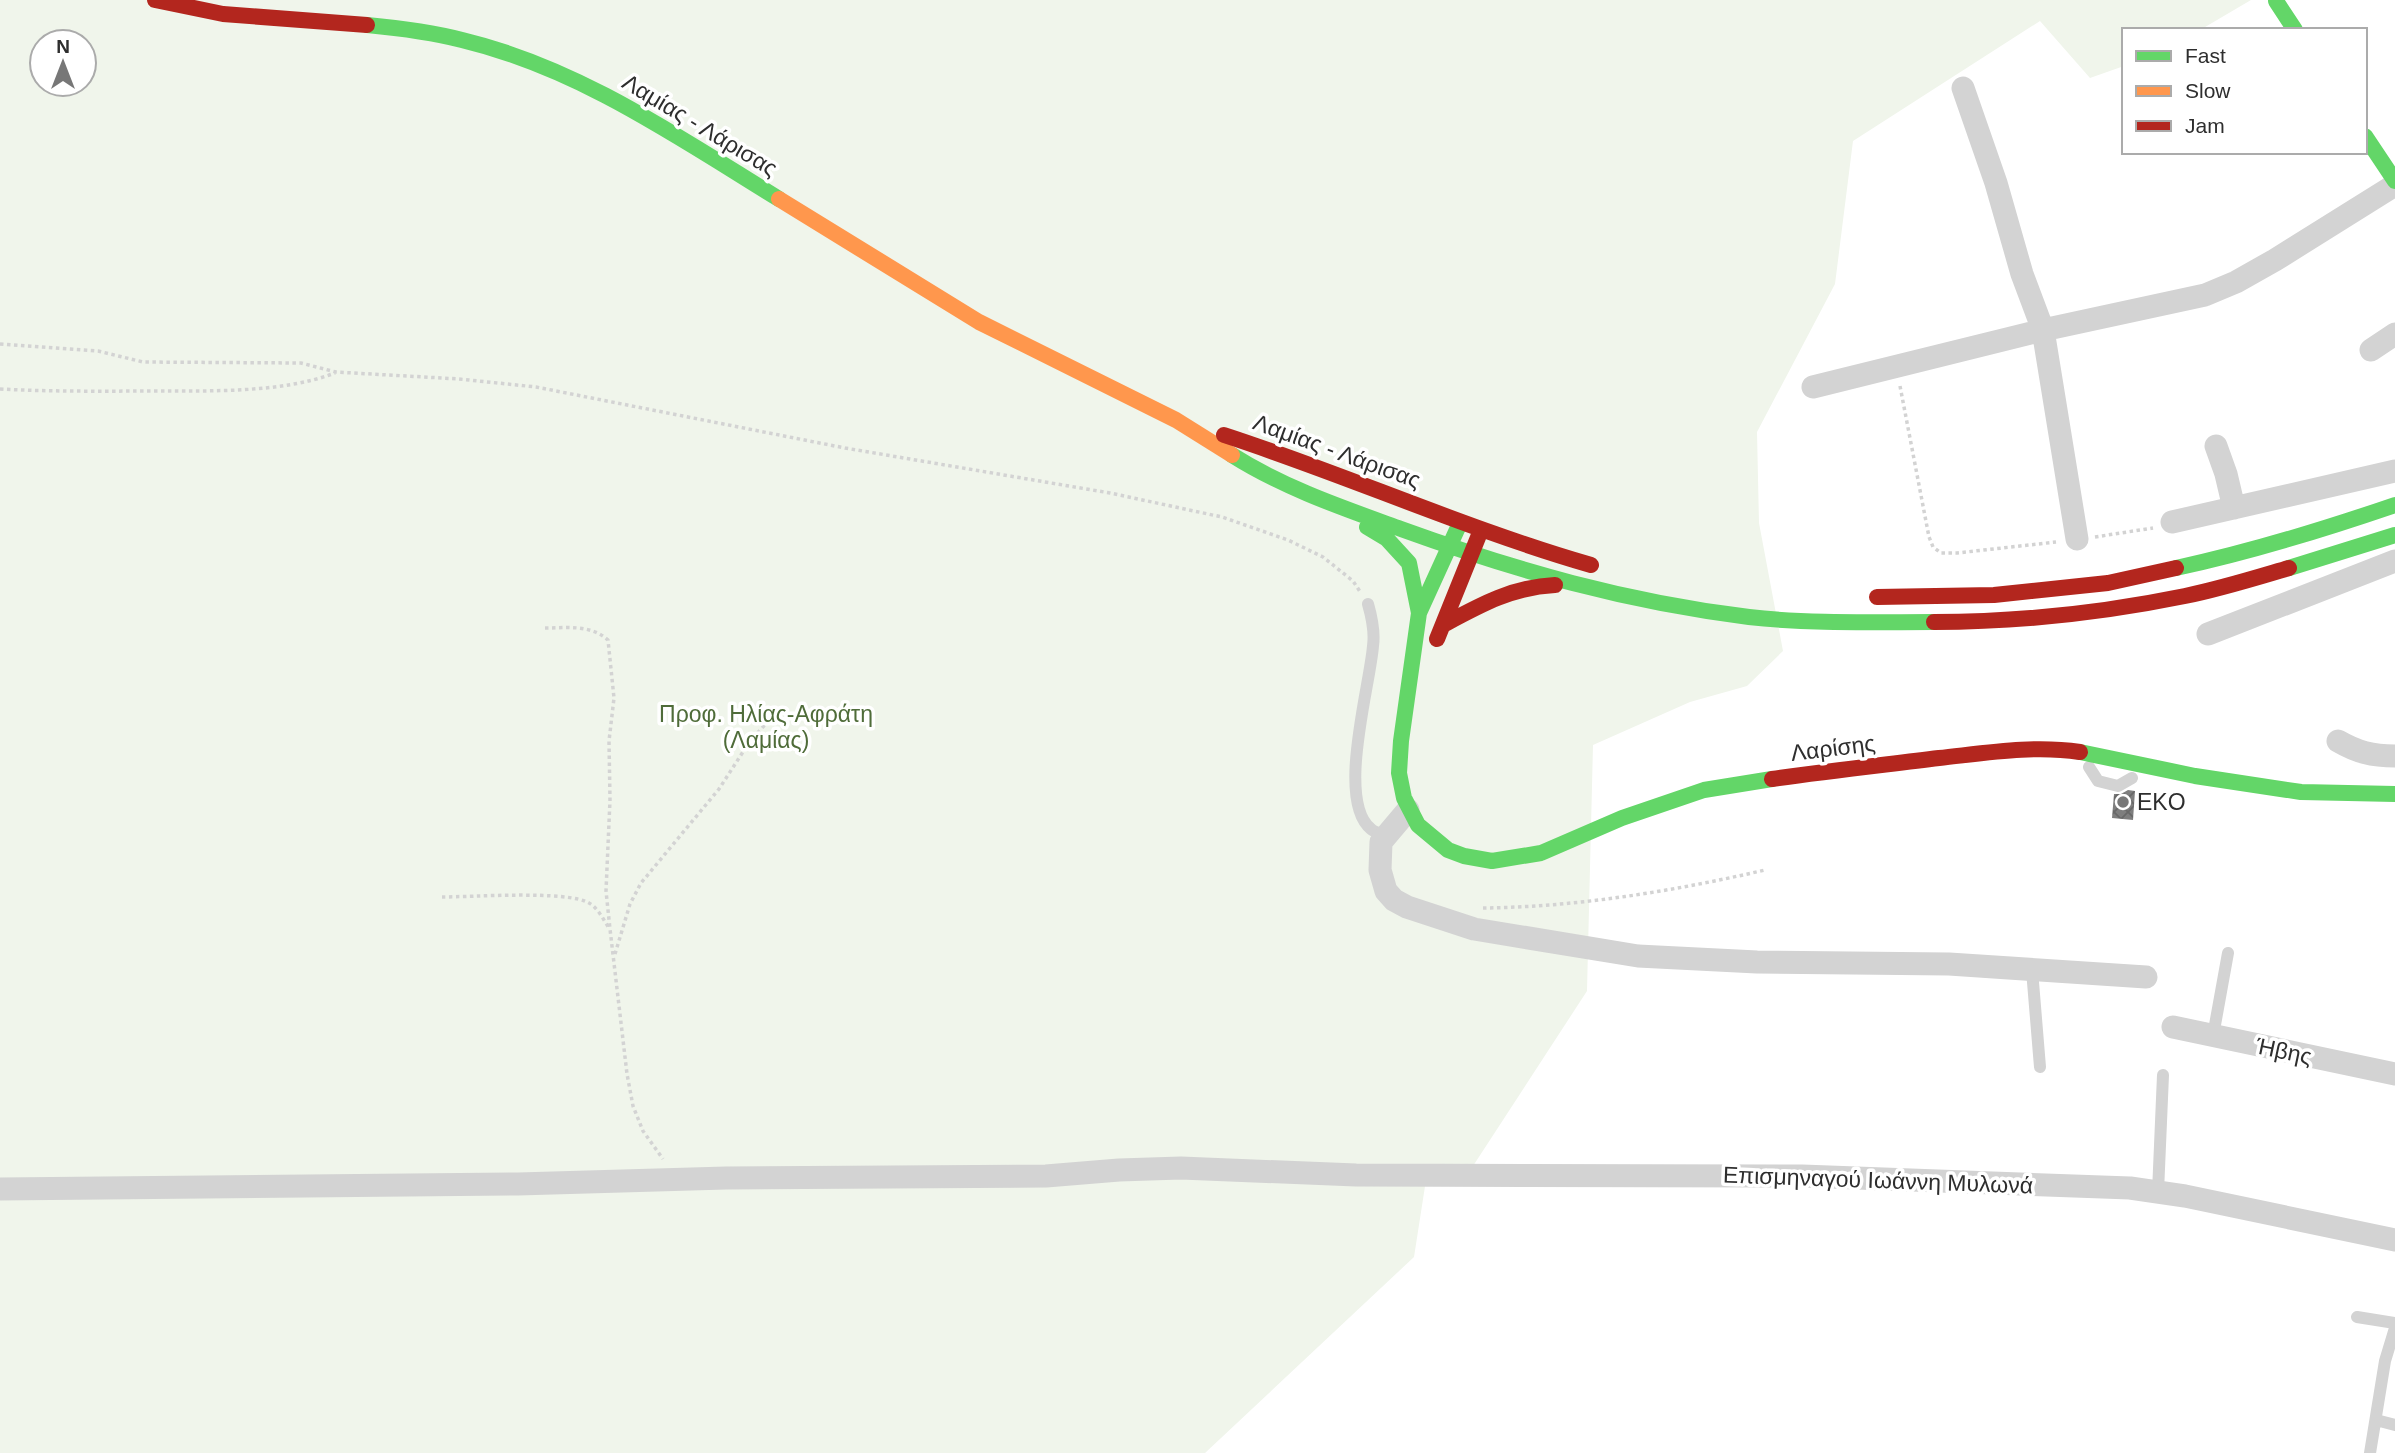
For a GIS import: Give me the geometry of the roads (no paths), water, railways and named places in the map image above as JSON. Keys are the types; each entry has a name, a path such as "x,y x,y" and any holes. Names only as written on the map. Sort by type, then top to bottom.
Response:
{"main road":[{"name":"Λαμίας - Λάρισας","path":"155,0 192,10 440,34 515,56 576,79 627,106 979,322 1176,420 1262,474 1338,506"},
{"path":"2275,0 2294,28"},
{"path":"2367,139 2395,183"},
{"name":"Λαμίας - Λάρισας","path":"1176,420 1272,450 1482,529 1588,565 1611,570"},
{"path":"1863,597 1994,595 2108,583 2234,556 2302,537 2395,505"},
{"path":"1338,506 1449,546 1581,587 1629,598 1751,617 1836,622 1995,622 2110,610 2188,596 2309,563 2395,535"},
{"path":"1338,506 1387,539 1404,555 1412,572 1419,613"},
{"name":"Λαρίσης","path":"1461,521 1419,613 1399,773 1408,810 1418,825 1448,850 1479,860 1492,861 1541,853 1622,818 1704,790 1826,771 2022,749 2079,752 2195,776 2301,792 2395,794"},
{"name":"Λαρίσης","path":"1407,709 1482,529"},
{"path":"1443,625 1489,599 1514,589 1548,584 1581,587"}],"street":[{"path":"1963,88 1996,183 2022,274 2043,330 2077,539"},
{"path":"1814,387 2043,330 2170,304 2222,288 2275,260 2395,183"},
{"path":"2371,350 2395,334"},
{"path":"2216,446 2234,508"},
{"path":"2172,522 2395,471"},
{"path":"2208,634 2395,561"},
{"path":"2338,741 2363,753 2395,756"},
{"path":"1408,810 1381,842 1380,870 1386,891 1394,900 1426,914 1474,929 1638,956 1757,962 1892,962 2146,978"},
{"name":"Ήβης","path":"2173,1027 2395,1074"},
{"name":"Επισμηναγού Ιωάννη Μυλωνά","path":"0,1189 1046,1176 1181,1168 1334,1172 1356,1175 1801,1175 2130,1188 2395,1240"}],"lane":[{"path":"1368,604 1374,643 1358,744 1356,795 1361,815 1370,828 1385,836"},
{"path":"2088,767 2098,781 2118,786 2132,778"},
{"path":"2213,1036 2228,953"},
{"path":"2032,970 2040,1067"},
{"path":"2158,1192 2163,1075"},
{"path":"2357,1317 2395,1326 2385,1361 2370,1453"},
{"path":"2376,1420 2395,1425"}],"place":[{"name":"EKO","path":"2123,802"}],"park label":[{"name":"Προφ. Ηλίας-Αφράτη (Λαμίας)","path":"766,727"}]}
